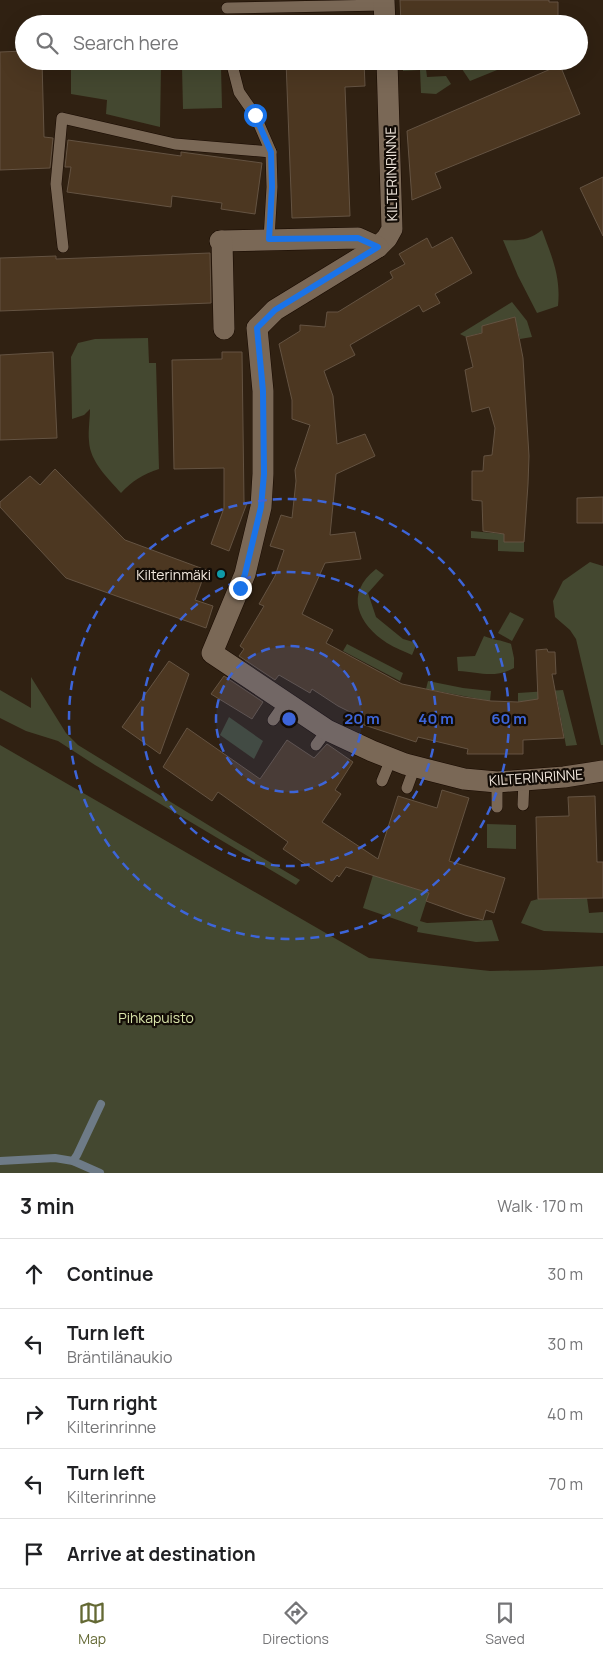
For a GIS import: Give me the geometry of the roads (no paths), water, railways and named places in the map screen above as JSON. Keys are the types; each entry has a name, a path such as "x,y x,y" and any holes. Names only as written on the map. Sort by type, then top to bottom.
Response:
{"street":[{"name":"KILTERINRINNE","path":"387,70 392,229 387,238 378,247 275,310 257,328 263,391 264,474 261,507 245,574 212,653 248,685 285,703 321,738 464,779 497,782 564,777 603,771"},
{"path":"224,329 221,241 358,238 378,247"}],"lane":[{"path":"227,8 385,10"},
{"path":"233,70 239,92 255,115 271,152 272,187 269,239"},
{"path":"63,247 56,184 62,118 176,144 271,152"},
{"path":"273,720 285,703"},
{"path":"382,780 391,759"},
{"path":"407,788 415,766"},
{"path":"523,805 524,780"},
{"path":"497,782 497,807"}],"waterway":[{"path":"73,1161 101,1104"},
{"path":"0,1161 55,1158 73,1161 100,1173"}],"place":[{"name":"Kilterinmäki","path":"221,574"}],"park label":[{"name":"Pihkapuisto","path":"156,1017"}]}
